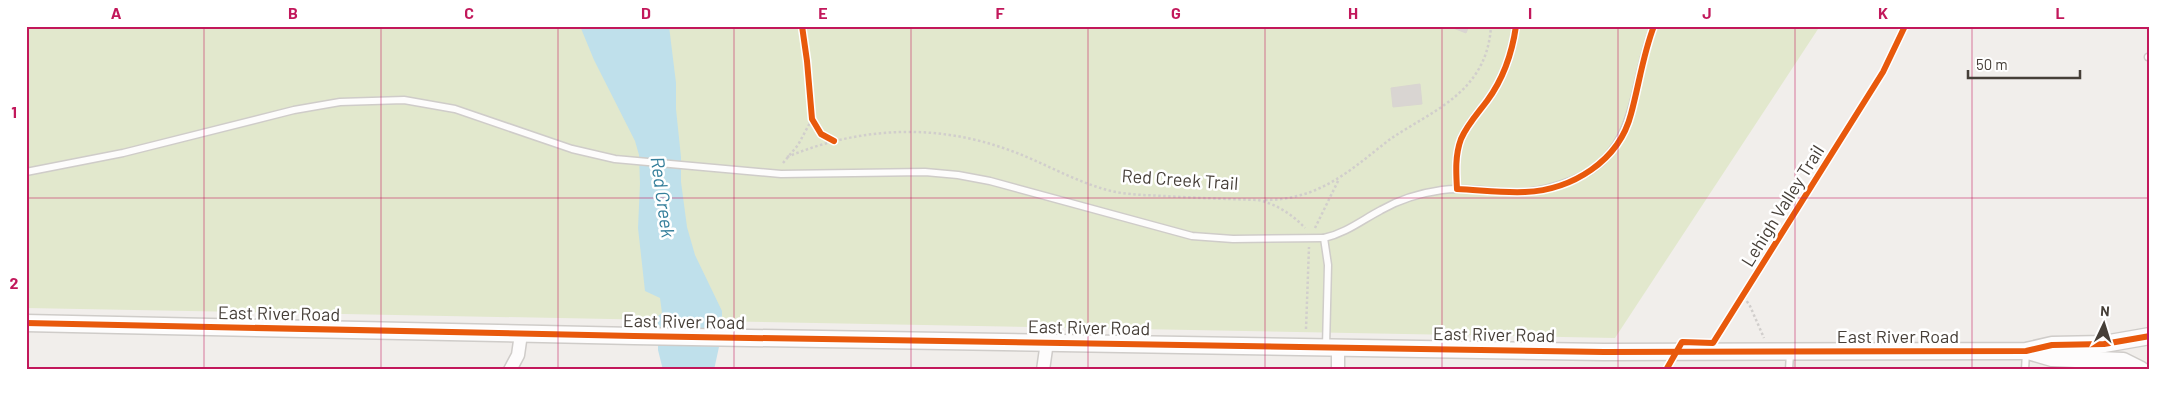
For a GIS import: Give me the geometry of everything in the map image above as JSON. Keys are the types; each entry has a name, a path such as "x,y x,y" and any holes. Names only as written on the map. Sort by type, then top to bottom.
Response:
{"street":[{"name":"East River Road","path":"26,324 749,338 1771,353 2026,351 2052,345 2104,344 2150,336"},
{"path":"510,370 518,355 521,334"},
{"path":"1043,370 1047,342"},
{"path":"1332,347 1338,370"},
{"name":"East River Road","path":"2026,351 2052,358 2123,361 2141,370"}],"lane":[{"path":"1457,189 1456,160 1461,141 1470,123 1502,78 1511,52 1516,26"},
{"path":"26,172 123,153 317,105 363,100 404,100 439,105 472,114 572,149 628,160 781,174 907,172 958,175 990,181 1192,236 1226,239 1324,238 1346,231 1380,210 1403,200 1428,193 1457,189 1509,192 1543,190 1577,178 1592,170 1605,160 1616,146 1628,123 1654,26"},
{"path":"1324,238 1328,265 1332,347"},
{"path":"2025,370 2026,351"},
{"path":"1789,370 1790,353"}],"path":[{"path":"1258,200 1289,198 1319,188 1340,178 1390,140 1448,102 1473,79 1484,59 1491,26"},
{"path":"812,116 816,127"},
{"path":"781,174 783,162 798,145 812,116"},
{"path":"821,134 834,141"},
{"path":"1306,329 1310,239 1340,178"},
{"path":"1744,297 1771,353"}],"green space":[{"path":"26,26 1820,26 1615,338 26,308"}],"water":[{"name":"Red Creek","path":"580,26 669,26 676,83 681,182 687,227 695,255 722,311 722,333 714,370 663,370 658,350 658,316 662,313 660,298 645,291 638,228 639,155 635,141 594,60"}],"building":[{"path":"1448,26 1469,26 1466,33"},
{"path":"1420,84 1422,104 1393,107 1391,88"}],"cycle path":[{"path":"802,26 812,119 821,134 834,141"},
{"path":"1516,26 1510,56 1503,75 1487,101 1469,124 1461,139 1457,157 1457,189 1499,192 1543,190 1560,186 1576,179 1605,159 1625,131 1654,26"},
{"name":"Lehigh Valley Trail","path":"1666,370 1682,342 1713,343 1883,72 1905,26"},
{"path":"26,323 634,336 1604,352 2026,351 2052,345 2104,344 2150,336"}]}
